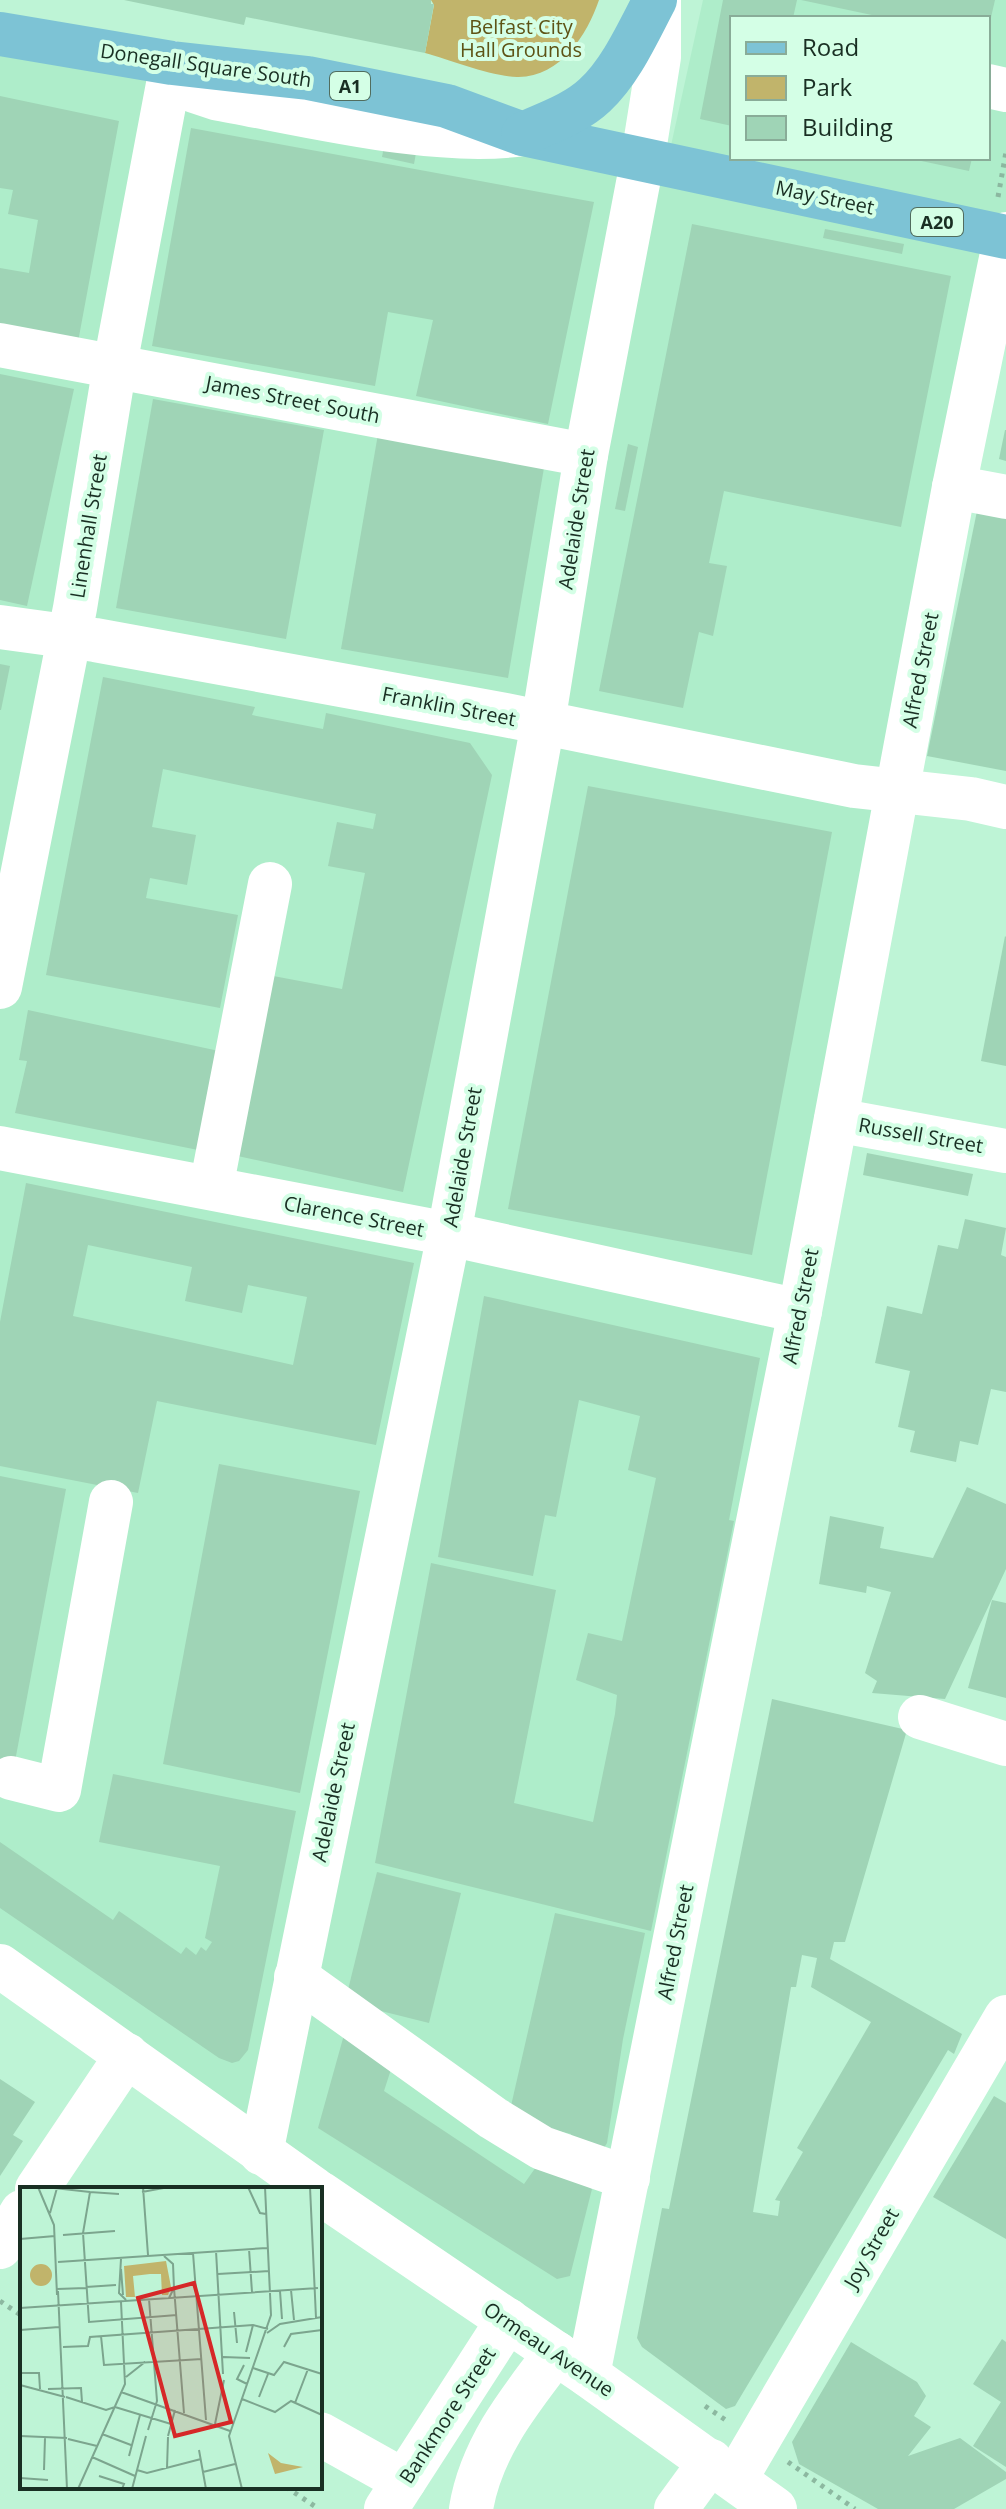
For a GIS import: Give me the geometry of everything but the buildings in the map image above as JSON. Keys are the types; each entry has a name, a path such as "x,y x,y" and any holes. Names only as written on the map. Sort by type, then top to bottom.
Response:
{"main road":[{"path":"523,134 564,116 595,95 629,49 657,0"},
{"name":"Donegall Square South","path":"0,34 172,63 260,70 323,81 447,106 523,134 643,157"},
{"name":"May Street","path":"643,157 1006,236"}],"street":[{"name":"Adelaide Street","path":"261,2153 449,1234 543,723 586,455 659,57 657,0"},
{"name":"Linenhall Street","path":"0,987 70,636 115,365 172,63"},
{"name":"Alfred Street","path":"572,2364 628,2178 800,1311 954,487 1006,236"},
{"name":"James Street South","path":"0,345 586,455"},
{"path":"954,487 1006,497"},
{"name":"Franklin Street","path":"0,627 70,636 543,723 897,792 971,799 1006,807"},
{"path":"211,1188 270,884"},
{"name":"Russell Street","path":"836,1120 1006,1151"},
{"name":"Clarence Street","path":"0,1148 449,1234 800,1311"},
{"path":"11,1778 59,1790 111,1502"},
{"path":"920,1717 1006,1744"},
{"path":"0,1966 311,2187"},
{"path":"296,1977 493,2118 542,2148 628,2178"},
{"name":"Joy Street","path":"676,2509 723,2470 1006,2017"},
{"path":"38,2187 127,2055"},
{"name":"Ormeau Avenue","path":"322,2194 572,2364 775,2509"},
{"path":"0,2247 20,2215"},
{"name":"Bankmore Street","path":"415,2451 508,2320"},
{"path":"322,2434 415,2451 473,2496 491,2445 515,2406 572,2364"}],"path":[{"path":"0,2301 20,2315"},
{"path":"783,2459 855,2509"},
{"path":"289,2489 319,2509"}],"shaded area":[{"path":"703,0 1006,0 1006,223 585,2365 0,1969 0,25 670,150"}],"green space":[{"name":"Belfast City Hall Grounds","path":"431,0 599,0 587,27 570,52 546,70 517,77 483,71 425,53 434,5"}]}
